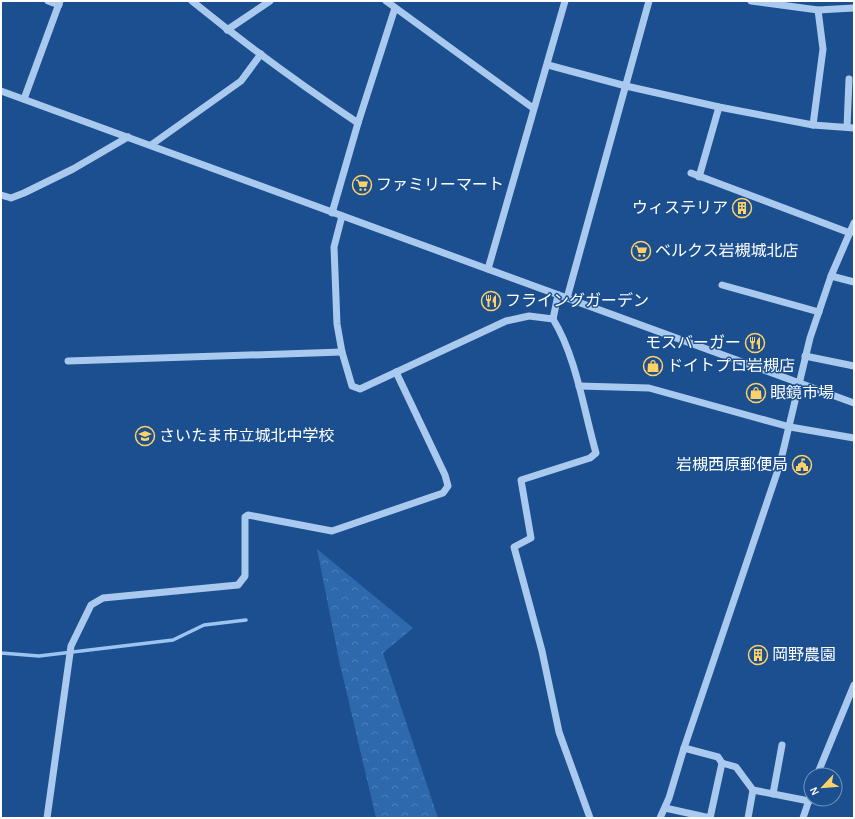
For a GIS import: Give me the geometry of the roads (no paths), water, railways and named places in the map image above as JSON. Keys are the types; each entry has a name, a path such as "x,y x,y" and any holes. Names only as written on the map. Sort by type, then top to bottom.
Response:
{"street":[{"path":"24,99 59,3 48,1"},
{"path":"192,1 227,30 358,123"},
{"path":"227,30 270,1"},
{"path":"386,1 533,108"},
{"path":"488,269 533,108 548,65 565,1"},
{"path":"568,298 649,1"},
{"path":"751,1 818,10 854,8"},
{"path":"332,213 358,123 395,8"},
{"path":"813,126 822,49 818,10"},
{"path":"151,145 241,81 261,54"},
{"path":"548,65 626,86 813,126 850,127 849,79"},
{"path":"1,91 854,403"},
{"path":"699,176 719,107"},
{"path":"1,195 10,198 24,193 73,169 128,137"},
{"path":"691,173 850,233"},
{"path":"342,216 334,247 337,324 342,352 352,386 360,389 506,321 529,316 553,319"},
{"path":"660,818 670,798 684,748 780,464 790,427 805,356 819,312 831,276 854,223"},
{"path":"831,276 854,282"},
{"path":"722,285 819,312"},
{"path":"558,295 553,319 559,329 579,386 596,453 590,458 521,480 531,538 514,547 542,651 559,732 590,818"},
{"path":"68,361 342,352"},
{"path":"805,356 854,366"},
{"path":"48,818 71,646 92,605 103,598 238,585 245,576 245,517 248,515 332,531 443,493 448,486 445,475 396,372"},
{"path":"579,386 649,388 701,404 790,427 854,438"},
{"path":"820,767 854,685"},
{"path":"773,794 782,745"},
{"path":"684,748 718,757 722,763 736,767 753,790 803,797"},
{"path":"665,808 710,818 722,763"},
{"path":"748,818 753,790"},
{"path":"803,818 807,807"}],"waterway":[{"path":"1,653 39,656 173,640 204,625 246,620"}],"place":[{"name":"ファミリーマート","path":"362,185"},
{"name":"ウィステリア","path":"742,208"},
{"name":"ベルクス岩槻城北店","path":"641,251"},
{"name":"フライングガーデン","path":"491,301"},
{"name":"モスバーガー","path":"755,343"},
{"name":"ドイトプロ岩槻店","path":"653,366"},
{"name":"眼鏡市場","path":"756,393"},
{"name":"さいたま市立城北中学校","path":"145,436"},
{"name":"岩槻西原郵便局","path":"802,465"},
{"name":"岡野農園","path":"758,655"}]}
